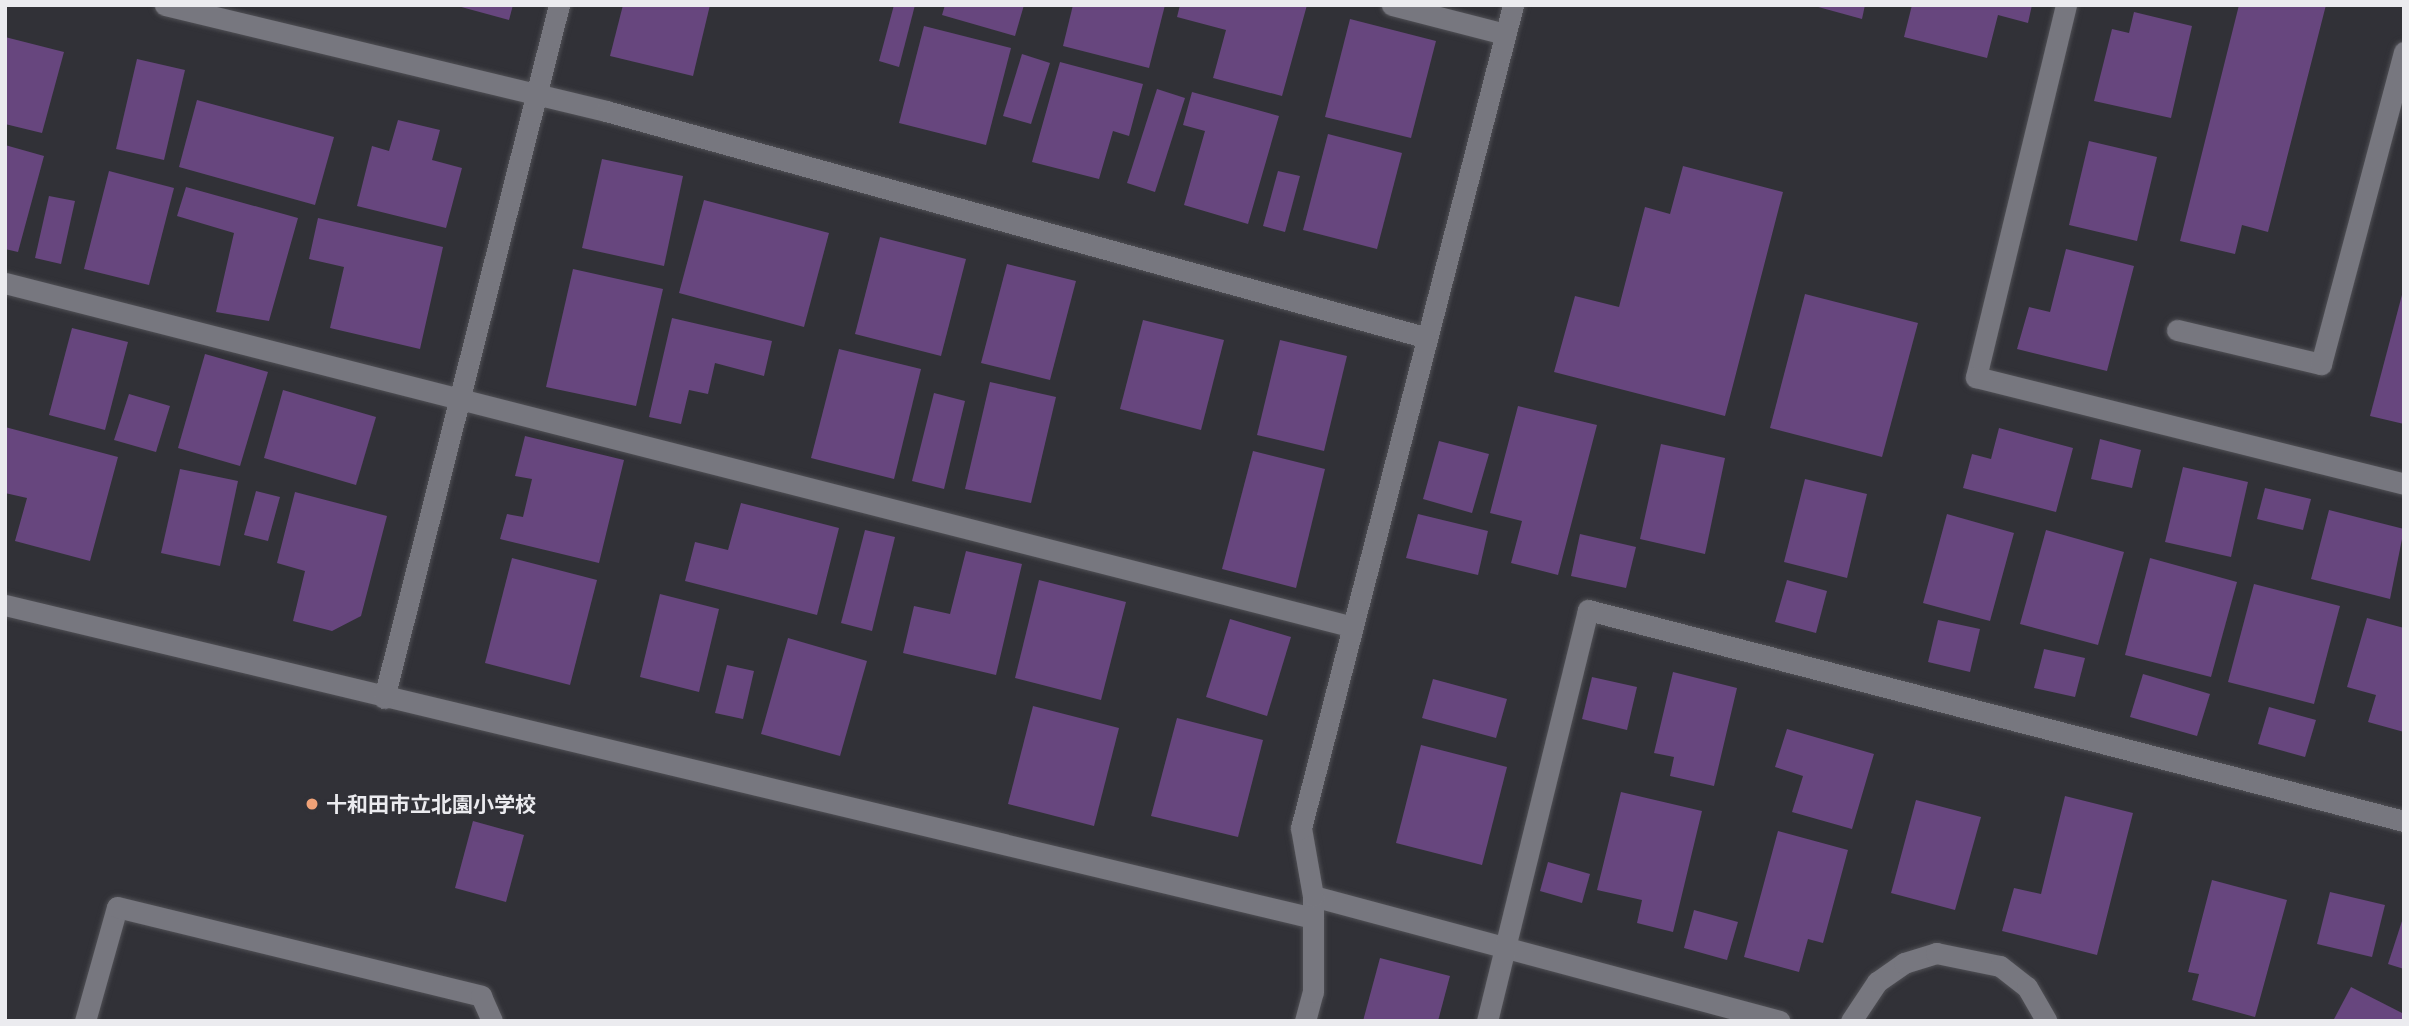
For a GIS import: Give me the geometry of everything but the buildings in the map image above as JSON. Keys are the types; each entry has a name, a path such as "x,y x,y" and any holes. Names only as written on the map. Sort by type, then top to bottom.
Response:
{"street":[{"path":"164,5 537,96 1424,337"},
{"path":"384,698 559,5"},
{"path":"1392,5 1505,34"},
{"path":"1305,1021 1313,992 1313,907 1301,828 1424,337 1513,5"},
{"path":"2066,5 1976,377 2404,484"},
{"path":"2177,330 2321,364 2404,52"},
{"path":"5,283 1350,626"},
{"path":"5,605 384,698 1313,907 1505,944 1780,1021"},
{"path":"1486,1021 1588,610 2404,821"},
{"path":"85,1021 117,907 481,996 492,1021"},
{"path":"1852,1021 1877,982 1904,963 1936,953 2000,966 2027,986 2047,1021"}],"place":[{"name":"十和田市立北園小学校","path":"312,804"}]}
